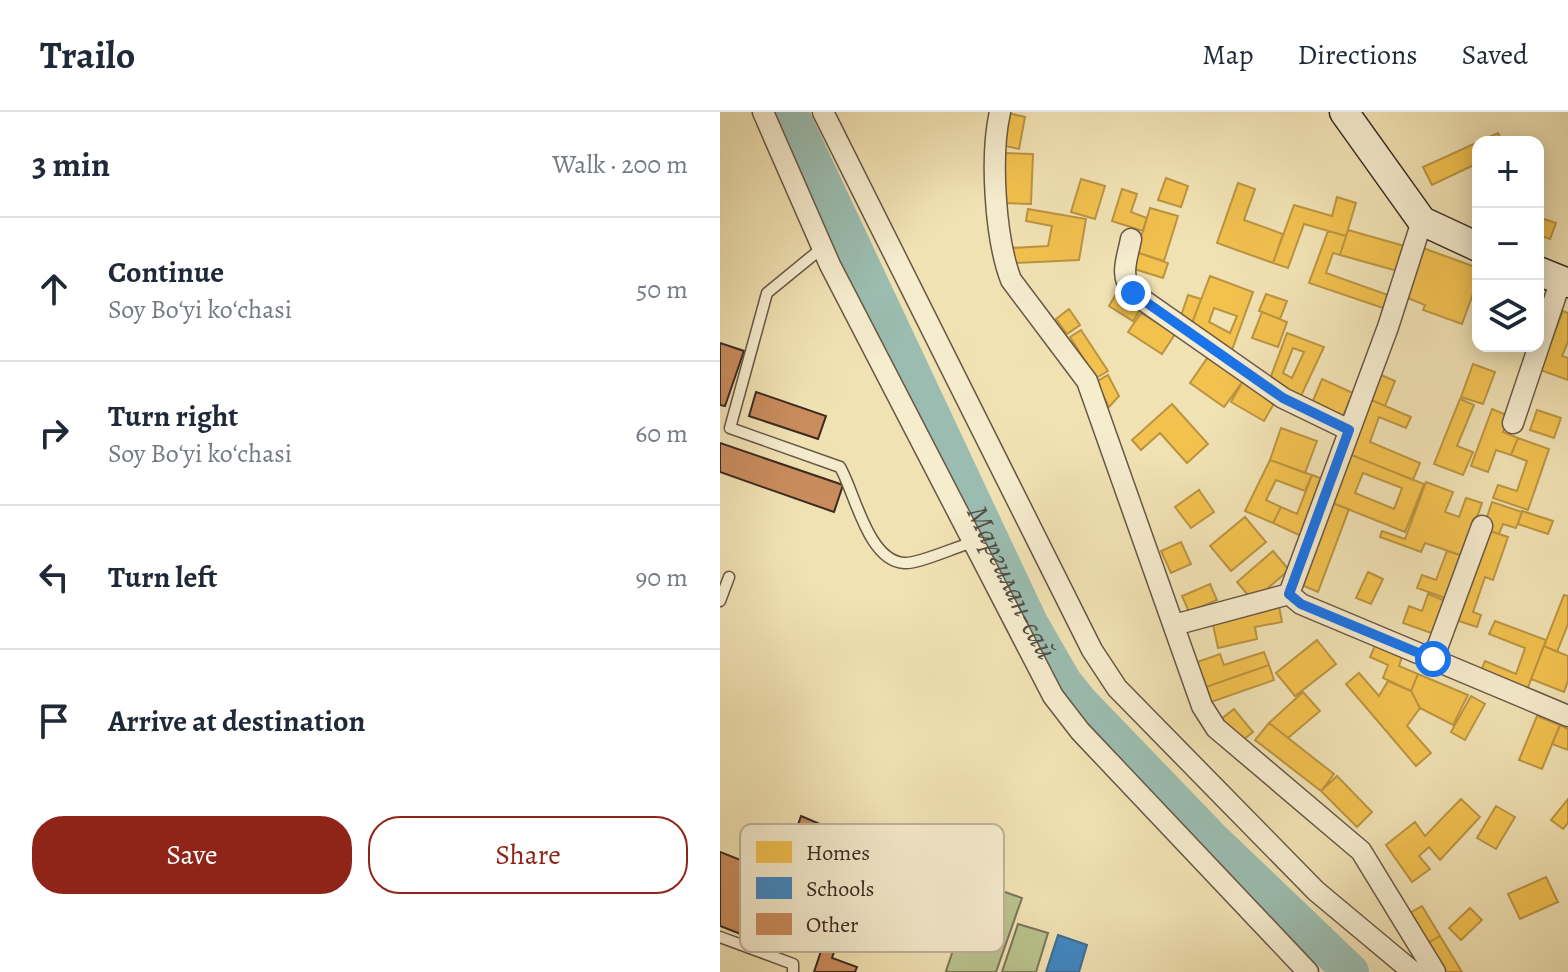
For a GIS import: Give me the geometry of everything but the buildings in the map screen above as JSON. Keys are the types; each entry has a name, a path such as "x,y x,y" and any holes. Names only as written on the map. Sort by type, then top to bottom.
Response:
{"street":[{"path":"763,112 822,248 971,543 1053,696 1080,731 1308,972"},
{"path":"823,112 1085,636 1117,688 1316,891 1413,972"},
{"path":"1000,112 996,177 1005,264 1011,280 1087,381 1202,706 1216,728 1361,851 1435,972"},
{"path":"1344,112 1422,221 1472,244"},
{"path":"1289,594 1422,221"},
{"path":"1131,239 1124,282 1133,293 1283,398 1349,430"},
{"path":"1513,423 1556,278"},
{"path":"1433,659 1482,526"},
{"path":"1174,625 1289,594"},
{"path":"1289,594 1301,604 1567,712"}],"lane":[{"path":"822,248 767,293 730,428 840,467 872,542 885,555 904,563 971,543"},
{"path":"720,601 729,577"},
{"path":"720,937 740,944"},
{"path":"761,952 793,964 793,972"}],"green space":[{"path":"1004,892 1022,898 1004,949"},
{"path":"1018,924 1048,933 1036,972 1002,972"},
{"path":"952,952 1003,952 996,972 946,971"}],"waterway":[{"name":"Маргилан-сай","path":"790,112 1030,623 1064,682 1213,840 1351,972"}],"route":[{"path":"1133,293 1283,398 1349,430 1289,594 1301,604 1433,659"}]}
